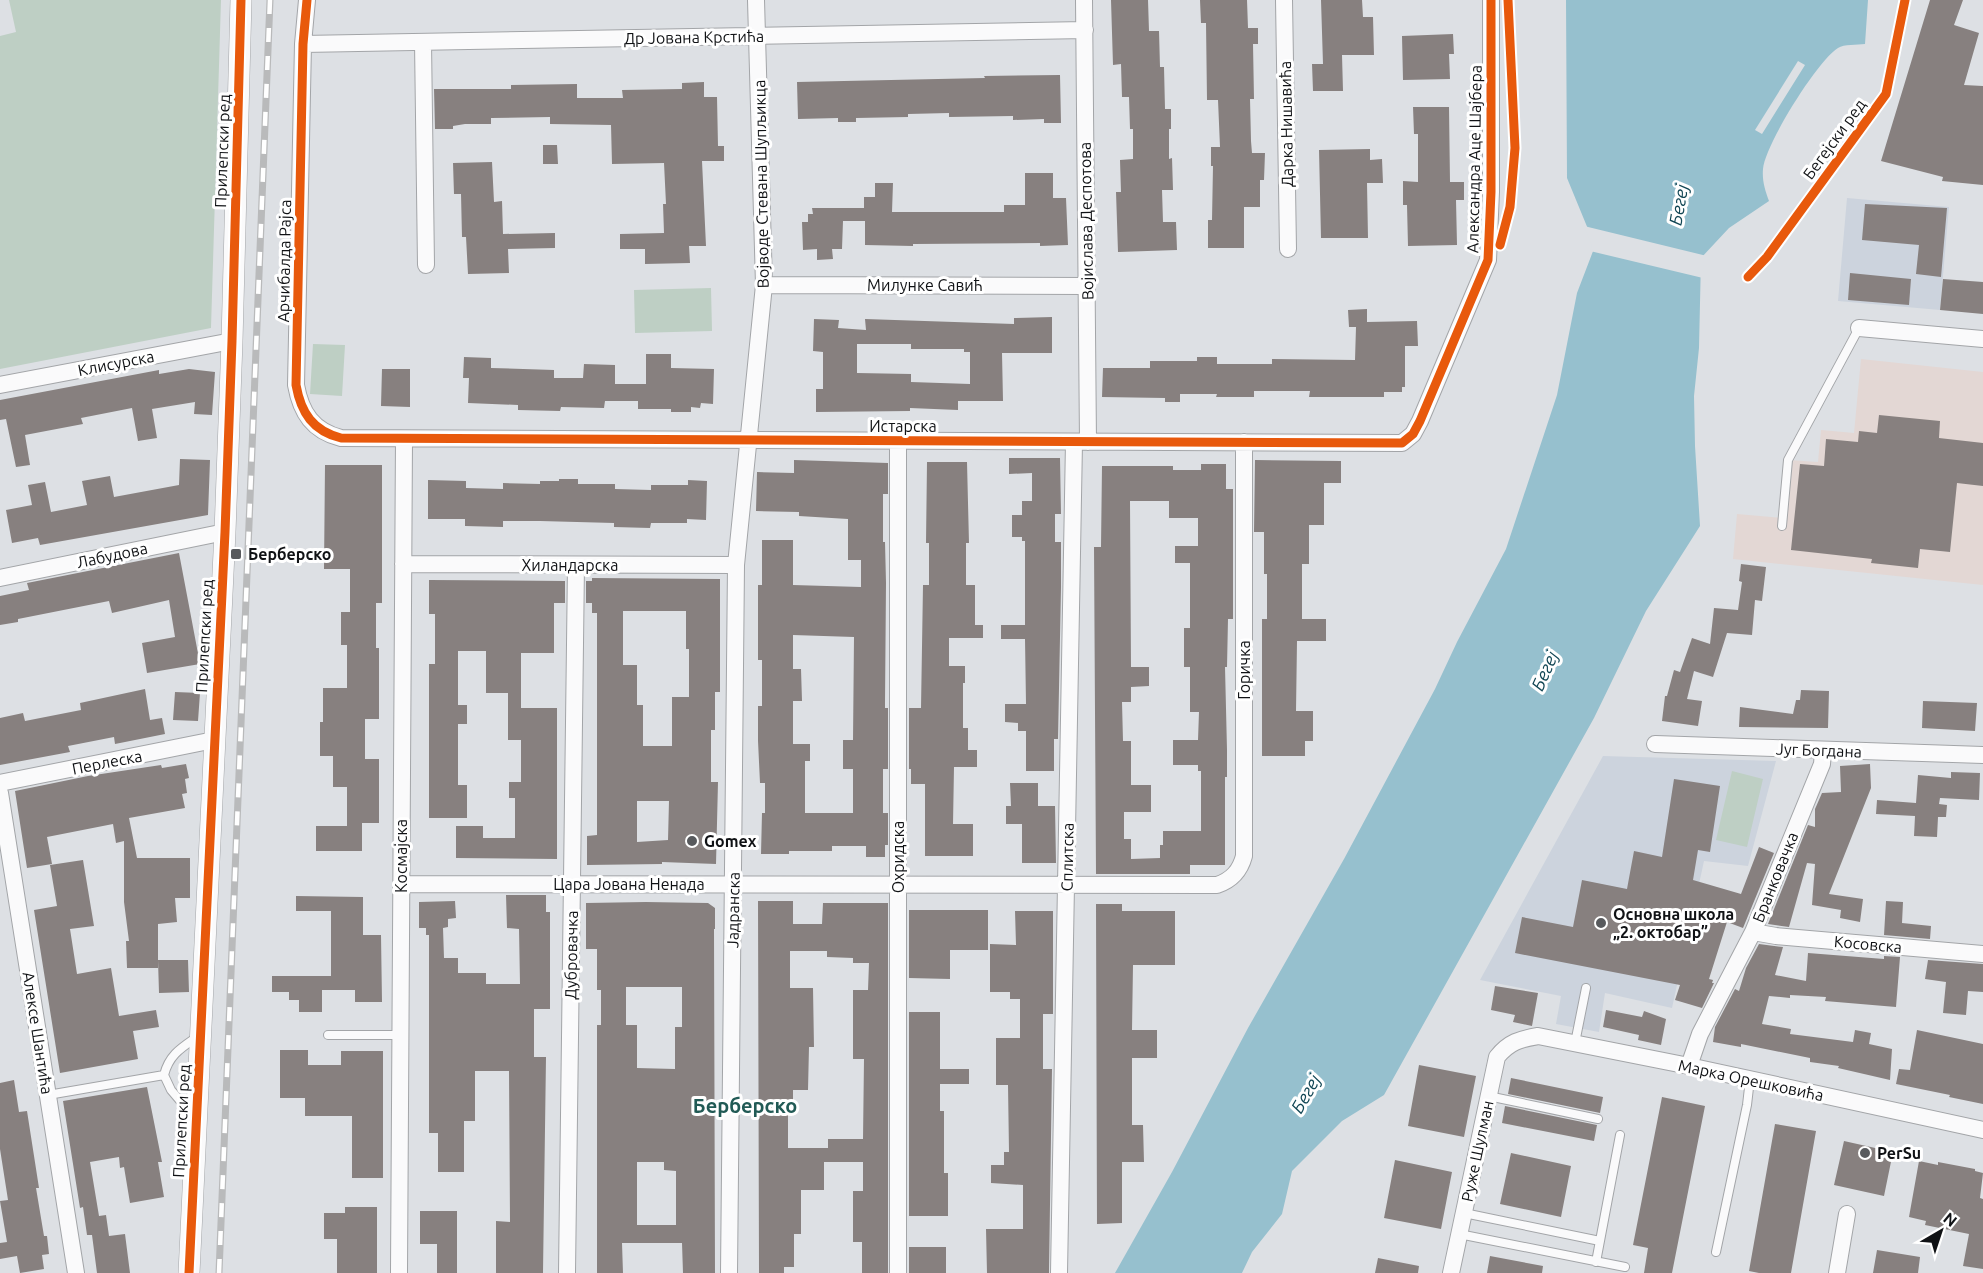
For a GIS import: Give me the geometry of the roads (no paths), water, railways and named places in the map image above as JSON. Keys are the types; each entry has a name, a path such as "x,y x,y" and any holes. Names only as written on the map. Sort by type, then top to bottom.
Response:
{"street":[{"name":"Прилепски ред","path":"189,1273 225,532 241,0"},
{"name":"Арчибалда Рајса","path":"307,0 303,44 296,374 299,398 310,420 329,435 341,438 404,439"},
{"name":"Војводе Стевана Шупљикца","path":"748,440 764,285 756,0"},
{"name":"Војислава Деспотова","path":"1081,442 1087,286 1084,0"},
{"name":"Дарка Нишавића","path":"1284,0 1288,249"},
{"name":"Александра Аце Шајбера","path":"1402,443 1413,434 1420,421 1488,260 1491,192 1491,0"},
{"name":"Др Јована Крстића","path":"303,44 1085,30"},
{"path":"423,42 426,265"},
{"name":"Милунке Савић","path":"764,285 1087,286"},
{"path":"1859,328 1983,339"},
{"name":"Клисурска","path":"0,385 232,341"},
{"name":"Истарска","path":"404,439 1402,443"},
{"name":"Космајска","path":"399,1273 404,439"},
{"name":"Јадранска","path":"729,1273 736,565 748,440"},
{"name":"Охридска","path":"898,441 898,1273"},
{"name":"Сплитска","path":"1059,1273 1066,885 1081,442"},
{"name":"Горичка","path":"1217,885 1230,879 1237,872 1244,856 1244,442"},
{"name":"Лабудова","path":"0,578 225,532"},
{"name":"Хиландарска","path":"403,564 736,565"},
{"name":"Дубровачка","path":"567,1273 576,565"},
{"name":"Перлеска","path":"0,783 214,740"},
{"name":"Југ Богдана","path":"1655,744 1983,755"},
{"name":"Бранковачка","path":"1689,1066 1700,1034 1753,932 1822,764 1823,751"},
{"name":"Алексе Шантића","path":"0,793 76,1273"},
{"name":"Цара Јована Ненада","path":"401,884 1217,885"},
{"name":"Косовска","path":"1753,932 1983,954"},
{"name":"Марка Орешковића","path":"1519,1039 1538,1036 1575,1043 1983,1130"},
{"name":"Руже Шулман","path":"1451,1273 1497,1057 1506,1046 1519,1039"},
{"path":"1837,1273 1847,1214"}],"lane":[{"path":"1782,526 1788,460 1859,328"},
{"path":"1575,1043 1586,988"},
{"path":"196,1119 171,1090 164,1075 167,1063 174,1053 200,1035"},
{"path":"328,1035 400,1035"},
{"name":"Прилепски ред","path":"48,1095 164,1075"},
{"path":"1716,1252 1747,1105 1750,1079"},
{"path":"1488,1096 1598,1119"},
{"path":"1596,1262 1620,1135"},
{"path":"1464,1213 1600,1241"},
{"path":"1459,1234 1625,1267"}],"water":[{"name":"Бегеј","path":"1566,0 1868,0 1865,44 1838,48 1818,69 1793,104 1766,157 1763,178 1769,201 1729,228 1701,258 1699,348 1694,396 1700,526 1646,611 1594,718 1384,1095 1342,1121 1292,1171 1282,1214 1252,1252 1242,1273 1115,1273 1172,1172 1248,1028 1344,859 1435,689 1506,549 1557,395 1577,293 1595,246 1567,178"}],"railway":[{"path":"219,1273 270,0"}],"place":[{"name":"Берберско","path":"236,554"},
{"name":"Gomex","path":"692,841"},
{"name":"Основна школа „2. октобар”","path":"1601,923"},
{"name":"PerSu","path":"1865,1153"}],"district":[{"name":"Берберско","path":"745,1106"}]}
